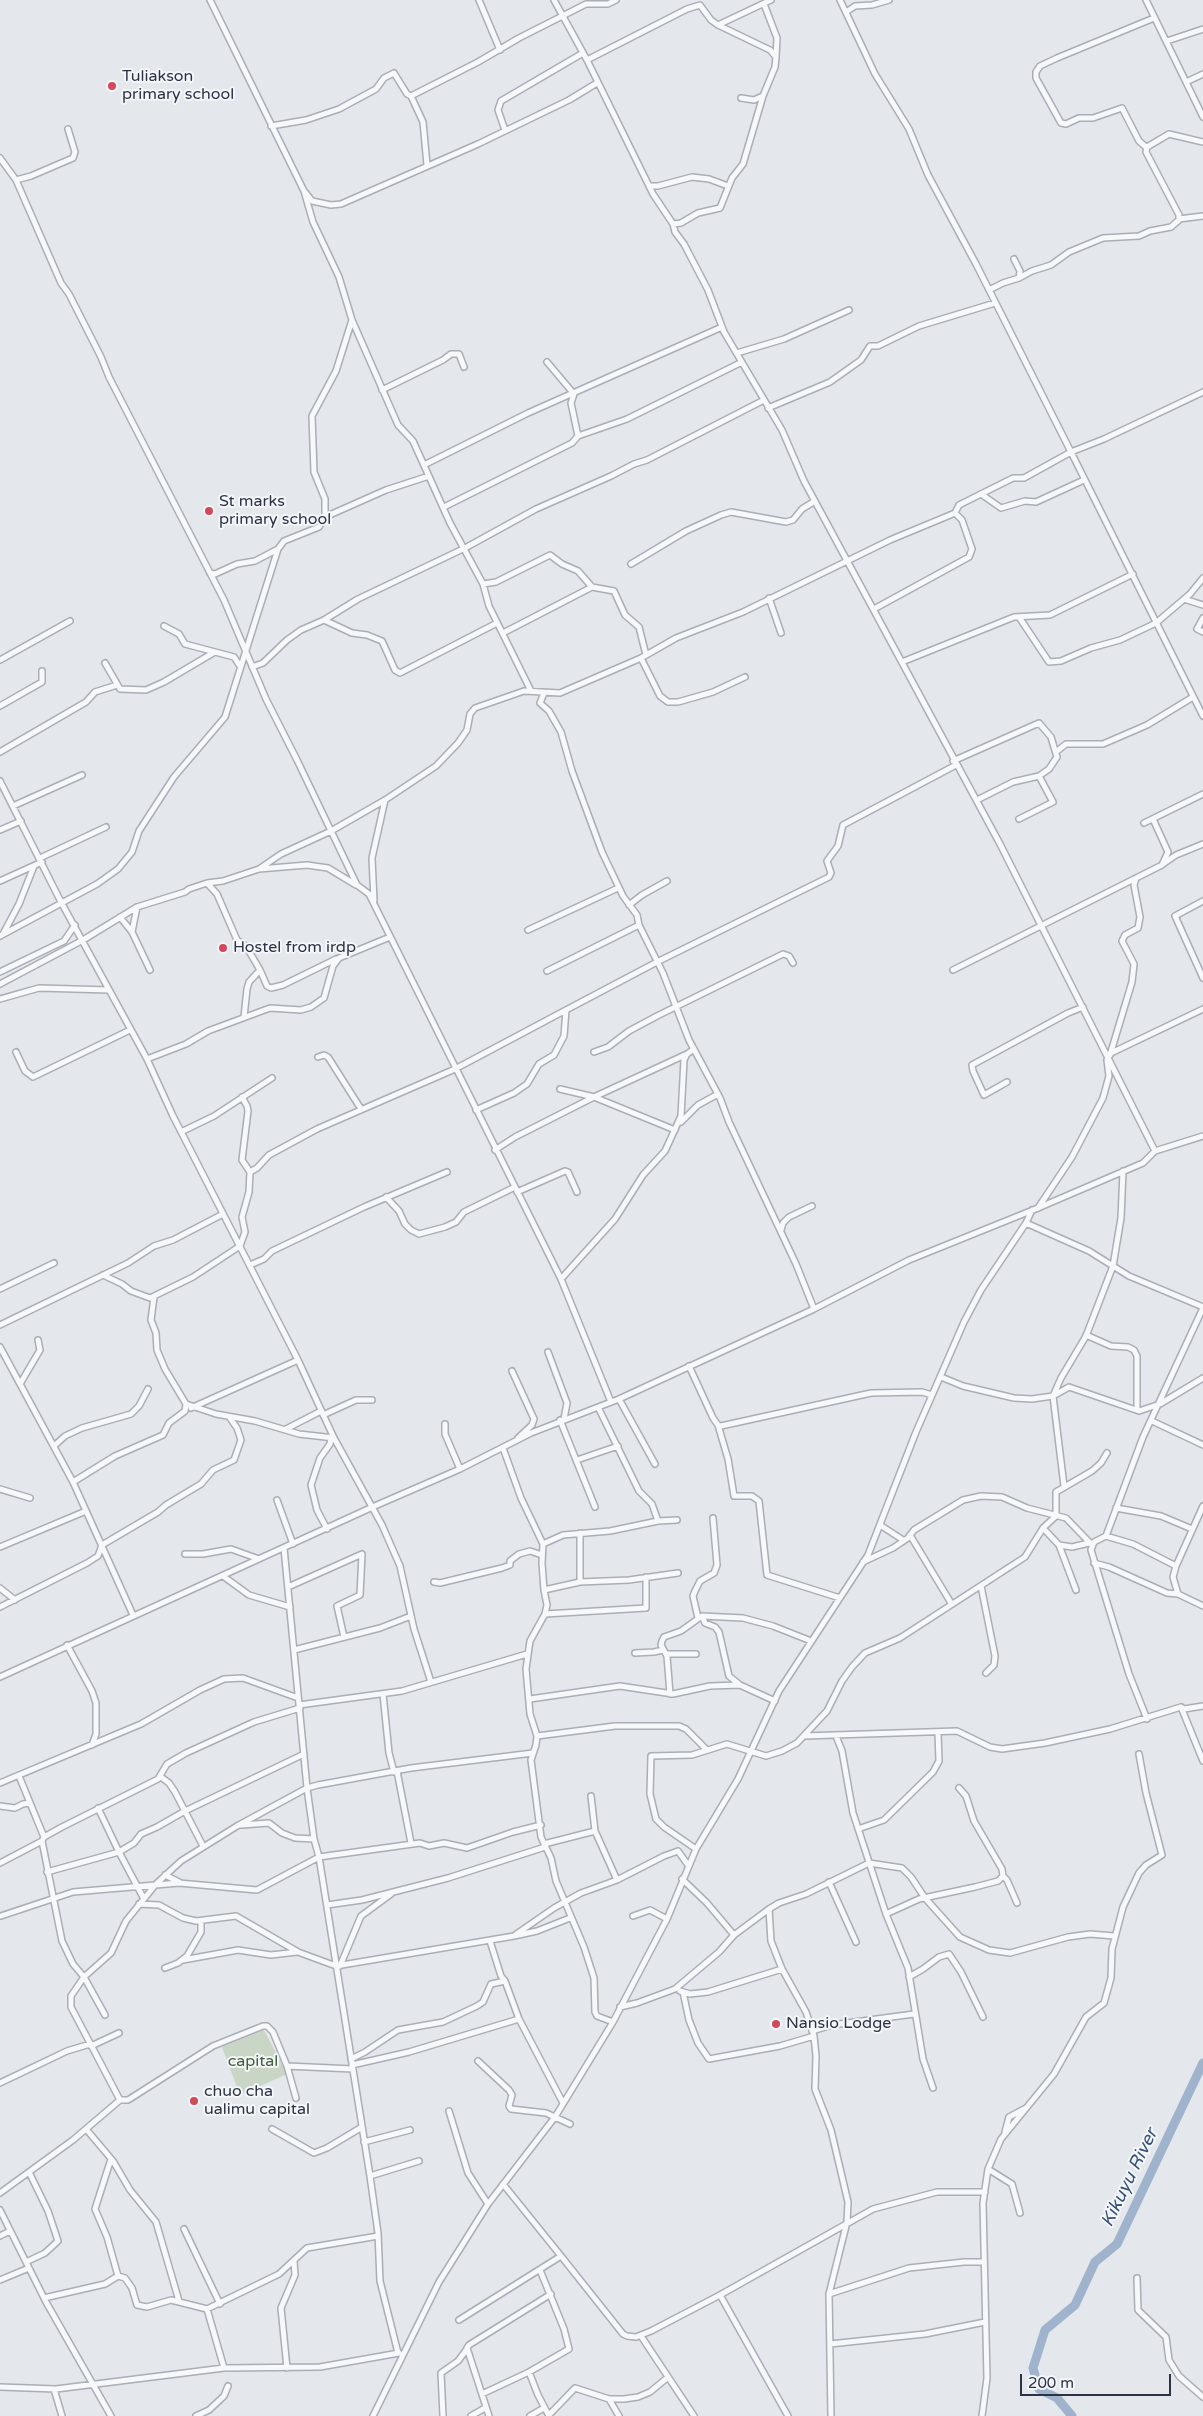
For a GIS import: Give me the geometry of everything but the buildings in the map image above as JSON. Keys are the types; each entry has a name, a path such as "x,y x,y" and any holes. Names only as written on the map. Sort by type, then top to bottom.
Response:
{"street":[{"path":"210,0 304,191 313,222 339,277 352,320 398,425 413,442 450,523 483,584 483,591 497,624 531,691"},
{"path":"479,0 500,50"},
{"path":"554,0 587,60 649,186 673,224 675,232 684,244 708,290 722,327 782,430 814,501 874,608 955,763 977,800 1155,1150"},
{"path":"411,96 586,4 608,4 616,0"},
{"path":"718,25 771,0"},
{"path":"840,0 875,74 909,129 928,175 989,290 1203,716"},
{"path":"846,12 855,6 872,5 889,0"},
{"path":"1146,0 1203,117"},
{"path":"673,224 681,223 698,214 720,208 734,174 743,164 763,96 775,67 777,38 764,4"},
{"path":"587,60 670,16 697,5 718,25 770,50 776,57"},
{"path":"1147,148 1139,141 1122,108 1093,118 1079,118 1066,124 1061,123 1036,78 1036,72 1040,66 1057,58 1154,18"},
{"path":"1167,41 1203,29"},
{"path":"505,130 498,110 501,101 583,53"},
{"path":"271,126 306,120 339,108 376,89 390,74 394,73 398,76 405,91 411,96 424,129 427,165"},
{"path":"1186,82 1203,74"},
{"path":"304,191 312,201 331,205 341,204 569,100 597,83"},
{"path":"741,98 754,100 763,96"},
{"path":"16,180 31,176 74,158 75,152 68,129"},
{"path":"1179,219 1179,215 1146,152 1147,148 1158,138 1169,134 1203,142"},
{"path":"0,158 16,180 62,283 70,294 99,352 109,377 210,573 266,699 357,885"},
{"path":"649,186 658,186 692,177 709,179 728,186"},
{"path":"989,290 1032,271 1051,265 1070,252 1103,238 1140,236 1150,231 1171,227 1179,219 1203,216"},
{"path":"1014,259 1020,272 1019,278"},
{"path":"768,408 830,382 861,360 870,346 878,346 919,326 995,303"},
{"path":"737,353 784,339 849,310"},
{"path":"1,935 97,884 118,868 132,852 139,831 174,777 225,717 278,549 284,541 319,527 325,517 325,499 314,472 312,416 336,370 352,320"},
{"path":"424,465 528,413 722,327"},
{"path":"382,390 443,360 451,354 459,354 464,367"},
{"path":"547,362 574,394"},
{"path":"444,507 572,443 578,436 627,419 742,362"},
{"path":"259,869 281,854 331,831 385,800 436,766 458,743 467,730 470,714 475,708 524,691 560,693 644,656 676,638 729,619 890,540 955,513 960,505 1013,478 1024,478 1071,452 1104,439 1203,392"},
{"path":"574,394 571,403 578,436"},
{"path":"252,667 263,663 287,640 302,630 324,620 364,596 465,548 536,509 647,460 764,400"},
{"path":"325,517 386,490 429,476"},
{"path":"980,494 1001,508 1025,501 1036,502 1084,480"},
{"path":"632,564 686,531 721,515 731,512 786,522 793,520 802,509 814,501"},
{"path":"874,608 969,557 972,549 962,520 955,513"},
{"path":"210,573 215,574 237,564 255,561 278,549"},
{"path":"483,584 496,582 550,555 562,564 578,571 592,586 614,591 625,615 639,627 644,656 660,696 668,702 678,702 713,692 745,677"},
{"path":"902,662 1019,617 1050,615 1133,574"},
{"path":"1019,617 1049,662 1061,661 1091,648 1120,640 1156,623 1184,599 1203,578"},
{"path":"503,633 592,586"},
{"path":"769,598 781,632"},
{"path":"1184,599 1203,605"},
{"path":"1203,618 1197,629 1203,632"},
{"path":"324,620 352,633 367,635 382,642 395,670 400,673 497,624"},
{"path":"0,660 70,621"},
{"path":"164,626 179,634 185,644 213,653 234,657 240,666"},
{"path":"106,663 117,685 127,691 150,689 213,653"},
{"path":"0,706 42,682 42,670"},
{"path":"0,752 86,702 95,692 117,685"},
{"path":"544,693 540,703 549,711 561,732 592,826 618,888 637,915 639,925 694,1049 718,1094 781,1231 814,1309"},
{"path":"1056,752 1066,744 1103,744 1147,725 1193,697"},
{"path":"250,1172 259,1166 269,1155 361,1109 455,1069 657,962 829,877 831,873 828,861 838,846 843,825 955,763 1039,723 1051,737 1056,752 1057,757 1049,769 1039,776 1013,782 977,800"},
{"path":"13,806 82,775"},
{"path":"1019,819 1053,802 1039,776"},
{"path":"0,781 61,902 147,1060 181,1132 298,1360 332,1438 373,1507 400,1566 411,1616 431,1682"},
{"path":"1144,823 1203,794"},
{"path":"374,906 372,858 385,800"},
{"path":"1153,819 1168,852 1162,865"},
{"path":"0,830 21,821"},
{"path":"0,881 34,866 41,860 106,827"},
{"path":"952,970 1162,865 1176,855 1203,844"},
{"path":"0,984 83,940 137,907 185,892 200,884 223,881 259,869 307,865 328,868 357,885 367,892 561,1279 611,1402"},
{"path":"1,935 19,904 34,866"},
{"path":"373,2416 439,2282 488,2204 555,2117 613,2022 666,1918 696,1849 726,1800 787,1676 863,1562 964,1322 981,1290 1072,1157 1103,1098 1109,1076 1107,1054 1132,982 1134,964 1122,941 1125,935 1138,928 1140,917 1134,885 1136,878"},
{"path":"629,905 642,895 667,881"},
{"path":"207,883 217,894 237,940 246,946 267,986 271,988 390,937"},
{"path":"528,930 618,888"},
{"path":"1203,901 1175,916 1203,978"},
{"path":"132,932 137,907"},
{"path":"120,917 132,932 150,970"},
{"path":"0,972 64,941 75,925"},
{"path":"547,971 639,925"},
{"path":"594,1052 608,1047 629,1031 783,954 789,956 793,963"},
{"path":"147,1060 186,1044 208,1030 270,1008 301,1010 311,1007 324,998 333,966 339,958"},
{"path":"244,1017 249,982 260,970"},
{"path":"0,999 39,988 109,990"},
{"path":"1007,1082 984,1095 973,1071 972,1064 1068,1013 1083,1007"},
{"path":"1107,1054 1203,1009"},
{"path":"476,1110 514,1093 527,1084 539,1064 554,1055 564,1036 566,1010"},
{"path":"16,1052 25,1071 33,1078 130,1030"},
{"path":"496,1150 515,1137 694,1049"},
{"path":"679,1125 683,1105 683,1065 687,1054"},
{"path":"318,1056 324,1055 328,1058 361,1109"},
{"path":"181,1132 214,1116 272,1078"},
{"path":"560,1089 594,1097 674,1130"},
{"path":"561,1279 615,1219 643,1175 665,1151 674,1130 698,1105 718,1094"},
{"path":"103,1275 148,1298 154,1297 193,1277 240,1246 245,1232 242,1217 249,1192 250,1172 242,1160 248,1111 242,1097"},
{"path":"0,1677 133,1615 460,1469 562,1419 619,1399 814,1309 909,1260 1143,1163 1155,1150 1203,1136"},
{"path":"386,1197 399,1211 405,1224 419,1234 445,1227 456,1222 464,1212 565,1171 568,1172 577,1192"},
{"path":"1064,1486 1053,1396 1061,1378 1086,1335 1113,1266 1121,1218 1123,1171"},
{"path":"250,1265 264,1259 272,1251 386,1197 446,1172"},
{"path":"781,1231 783,1223 789,1217 812,1206"},
{"path":"0,1324 136,1259 154,1246 182,1236 223,1214"},
{"path":"1026,1223 1089,1251 1113,1266 1162,1291 1203,1308 1169,1378 1106,1536"},
{"path":"0,1289 54,1263"},
{"path":"154,1297 151,1320 156,1333 157,1350 165,1369 186,1404 191,1408 286,1429 313,1437 332,1438"},
{"path":"1086,1335 1111,1346 1128,1346 1134,1350 1137,1356 1138,1410"},
{"path":"20,1384 40,1350 38,1340"},
{"path":"0,1347 73,1482 133,1615"},
{"path":"548,1352 568,1405 562,1419 594,1507"},
{"path":"191,1408 298,1360"},
{"path":"689,1366 718,1425 728,1459 734,1496 752,1496 759,1501 767,1575 840,1598"},
{"path":"512,1371 534,1420 512,1444"},
{"path":"940,1377 963,1386 1014,1398 1032,1399 1053,1396 1069,1387 1089,1396 1138,1410 1203,1445"},
{"path":"1138,1410 1160,1404 1203,1378"},
{"path":"54,1446 65,1436 82,1428 130,1414 139,1406 148,1388"},
{"path":"718,1425 734,1424 871,1393 922,1392 932,1395"},
{"path":"619,1399 655,1464"},
{"path":"286,1429 356,1400 372,1400"},
{"path":"73,1482 115,1456 162,1435 169,1422 185,1411 186,1404"},
{"path":"598,1407 639,1491 652,1504 658,1521"},
{"path":"0,1607 87,1563 98,1556 102,1545 201,1484 213,1470 234,1460 241,1440 230,1418"},
{"path":"445,1424 446,1434 460,1469"},
{"path":"326,1529 317,1510 311,1485 320,1458 332,1438"},
{"path":"577,1460 618,1446"},
{"path":"503,1448 521,1498 543,1544 544,1590 547,1605 545,1614 530,1641 527,1654 532,1722 537,1736 531,1760 544,1846 551,1858 564,1902 584,1947 594,1978 595,2012 597,2016 613,2022"},
{"path":"1056,1516 1054,1497 1056,1492 1092,1471 1101,1463 1107,1453"},
{"path":"0,1490 30,1498"},
{"path":"863,1562 903,1540 964,1500 981,1496 1002,1497 1026,1508 1070,1520 1090,1544 1094,1563 1129,1674 1147,1718"},
{"path":"277,1500 293,1544"},
{"path":"1178,1594 1173,1576 1192,1529 1202,1514 1203,1506"},
{"path":"1116,1508 1161,1516 1192,1529"},
{"path":"0,1546 86,1511"},
{"path":"696,1849 664,1827 656,1819 650,1794 651,1756 682,1756 726,1744 766,1756 790,1747 804,1736 827,1711 842,1681 865,1653 900,1638 1025,1557 1043,1528 1056,1516"},
{"path":"713,1518 717,1565 714,1573 700,1581 693,1596 700,1617 705,1623 715,1627 719,1632 727,1674 740,1685 775,1702"},
{"path":"543,1544 564,1535 614,1530 658,1521 677,1520"},
{"path":"880,1525 903,1540"},
{"path":"1043,1528 1059,1545 1076,1590"},
{"path":"580,1533 580,1582"},
{"path":"910,1535 951,1604"},
{"path":"1059,1545 1072,1547 1090,1544 1106,1536 1133,1544 1176,1566"},
{"path":"284,1548 307,1788 314,1839 319,1857 338,1966 337,1974 370,2176 378,2236 380,2281 398,2353"},
{"path":"185,1554 203,1554 231,1549 259,1559"},
{"path":"434,1582 440,1584 502,1568 510,1564 519,1554 530,1551 542,1555"},
{"path":"288,1587 362,1554 360,1595 338,1606 344,1637"},
{"path":"1094,1563 1109,1567 1167,1593 1178,1594 1203,1606"},
{"path":"544,1590 580,1582 646,1578 678,1573"},
{"path":"223,1576 249,1595 290,1607"},
{"path":"545,1614 646,1608 646,1578"},
{"path":"981,1586 995,1656 994,1665 986,1673"},
{"path":"0,1588 15,1600"},
{"path":"294,1650 380,1628 411,1616"},
{"path":"670,1694 664,1652 661,1645 664,1637 681,1631 700,1617 743,1618 772,1626 811,1641"},
{"path":"67,1645 92,1691 96,1704 98,1721 92,1745"},
{"path":"635,1653 696,1654"},
{"path":"0,1863 98,1808 161,1777 167,1764 211,1741 254,1722 300,1706 415,1688 527,1654"},
{"path":"0,1783 141,1724 200,1690 224,1679 243,1678 298,1698"},
{"path":"530,1699 620,1686 670,1694 710,1686 740,1685"},
{"path":"383,1694 388,1753 396,1771 412,1843"},
{"path":"804,1736 836,1736 888,1732 960,1732 990,1747 1002,1749 1046,1743 1147,1718 1181,1707 1184,1709 1203,1706"},
{"path":"1181,1707 1203,1761"},
{"path":"537,1736 615,1726 679,1726 686,1729 707,1750"},
{"path":"858,1829 884,1820 933,1772 939,1761 938,1733"},
{"path":"836,1736 842,1751 852,1809 858,1829 886,1914 906,1961 923,2059 933,2088"},
{"path":"120,2100 70,2003 71,1996 84,1977 111,1953 115,1940 126,1921 165,1875 203,1846 307,1788 396,1771 533,1752"},
{"path":"47,1872 119,1852 134,1843 141,1834 184,1811 304,1754"},
{"path":"982,2416 987,2378 983,2203 988,2169 995,2149 1004,2134 1028,2108 1054,2074 1086,2017 1104,2003 1111,1978 1110,1958 1114,1936 1122,1907 1136,1877 1146,1865 1162,1855 1146,1794 1139,1754"},
{"path":"19,1776 43,1839 47,1872 62,1941 73,1964 84,1977 105,2015"},
{"path":"161,1777 169,1783 203,1846"},
{"path":"959,1788 966,1796 974,1821 1002,1869 1017,1903"},
{"path":"591,1796 595,1832 617,1880"},
{"path":"0,1806 15,1808 30,1803"},
{"path":"98,1808 137,1886 146,1897 183,1918 202,1921 229,1915 236,1916 298,1952 338,1966 490,1941 537,1931 570,1918"},
{"path":"237,1826 265,1822 295,1838 314,1839"},
{"path":"1,1916 73,1892 180,1883 257,1890 319,1857 412,1843 423,1843 429,1846 450,1843 467,1848 513,1832 541,1825"},
{"path":"327,1905 362,1900 448,1878 544,1846 595,1832"},
{"path":"513,1936 580,1893 617,1880 664,1856 678,1851 688,1865"},
{"path":"620,2007 675,1989 719,1952 734,1935 769,1909 869,1864 902,1868 911,1877 925,1898 965,1941 1002,1953 1010,1953 1068,1937 1090,1934 1114,1936"},
{"path":"165,1875 180,1883"},
{"path":"886,1914 925,1898 991,1882 1004,1876"},
{"path":"682,1879 707,1903 734,1935"},
{"path":"829,1882 856,1942"},
{"path":"338,1966 362,1916 393,1892"},
{"path":"139,1904 159,1905"},
{"path":"769,1909 771,1941 782,1969 806,2012 813,2034 816,2056 815,2089 831,2130 848,2202 847,2222 829,2294 832,2416"},
{"path":"633,1916 650,1910 666,1918"},
{"path":"183,1960 201,1932 202,1921"},
{"path":"490,1941 501,1976 505,1981 519,2019 563,2103"},
{"path":"165,1968 183,1960 238,1950 271,1955 298,1952"},
{"path":"909,1977 939,1957 949,1954 961,1972 983,2017"},
{"path":"675,1989 690,1994 708,1992 782,1969"},
{"path":"352,2064 365,2052 398,2030 443,2022 476,2006 483,2002 492,1984 505,1981"},
{"path":"683,1992 688,2020 698,2043 709,2060 780,2046 832,2025 914,2014"},
{"path":"287,2066 352,2064 416,2050 519,2019"},
{"path":"0,2193 86,2129 120,2100 128,2100 213,2046 263,2026 267,2026 273,2032 287,2066 296,2098"},
{"path":"0,2084 67,2051 91,2045 119,2033"},
{"path":"478,2061 509,2090 512,2096 509,2106 511,2109 538,2112 570,2124"},
{"path":"448,2111 468,2173 488,2204"},
{"path":"272,2129 314,2153 327,2148 362,2127"},
{"path":"86,2129 111,2159 126,2185 159,2228 179,2301"},
{"path":"364,2142 410,2130"},
{"path":"111,2159 95,2209 107,2238 118,2276"},
{"path":"370,2176 420,2161"},
{"path":"988,2169 1012,2184 1020,2213"},
{"path":"0,2280 45,2253 58,2241 48,2211 29,2172"},
{"path":"503,2184 623,2334 628,2336 641,2336 720,2295 873,2209 937,2192 985,2192"},
{"path":"0,2210 44,2298 111,2416"},
{"path":"184,2229 220,2304"},
{"path":"0,2236 10,2231"},
{"path":"44,2298 105,2284 118,2276 126,2278 132,2288 137,2305 147,2307 171,2300 207,2309 279,2274 311,2246 378,2236"},
{"path":"459,2320 561,2256"},
{"path":"287,2368 281,2308 295,2275 294,2261"},
{"path":"829,2294 910,2268 964,2262 983,2262"},
{"path":"482,2394 529,2372 570,2348 551,2294 540,2270"},
{"path":"1137,2278 1138,2310 1166,2337 1169,2360 1179,2376 1203,2397"},
{"path":"443,2416 441,2373 458,2361 469,2345 551,2294"},
{"path":"720,2295 788,2416"},
{"path":"207,2309 224,2368"},
{"path":"830,2344 925,2334 985,2322"},
{"path":"641,2336 694,2416"},
{"path":"467,2348 489,2416"},
{"path":"0,2387 54,2389 224,2368 320,2368 404,2351"},
{"path":"529,2372 549,2416 575,2388 608,2399 638,2396 650,2392 668,2378"},
{"path":"196,2416 210,2410 224,2396 228,2386"},
{"path":"54,2389 62,2416"},
{"path":"608,2399 619,2416"},
{"path":"472,2416 486,2408"},
{"path":"530,2416 544,2408"}],"green space":[{"name":"capital","path":"264,2030 287,2074 240,2095 222,2047"}],"waterway":[{"name":"Kikuyu River","path":"1072,2416 1057,2398 1039,2389 1033,2368 1045,2330 1075,2305 1095,2262 1117,2244 1203,2063"}],"place":[{"name":"Tuliakson primary school","path":"112,86"},
{"name":"St marks primary school","path":"209,511"},
{"name":"Hostel from irdp","path":"223,948"},
{"name":"Nansio Lodge","path":"776,2024"},
{"name":"chuo cha ualimu capital","path":"194,2101"}]}
